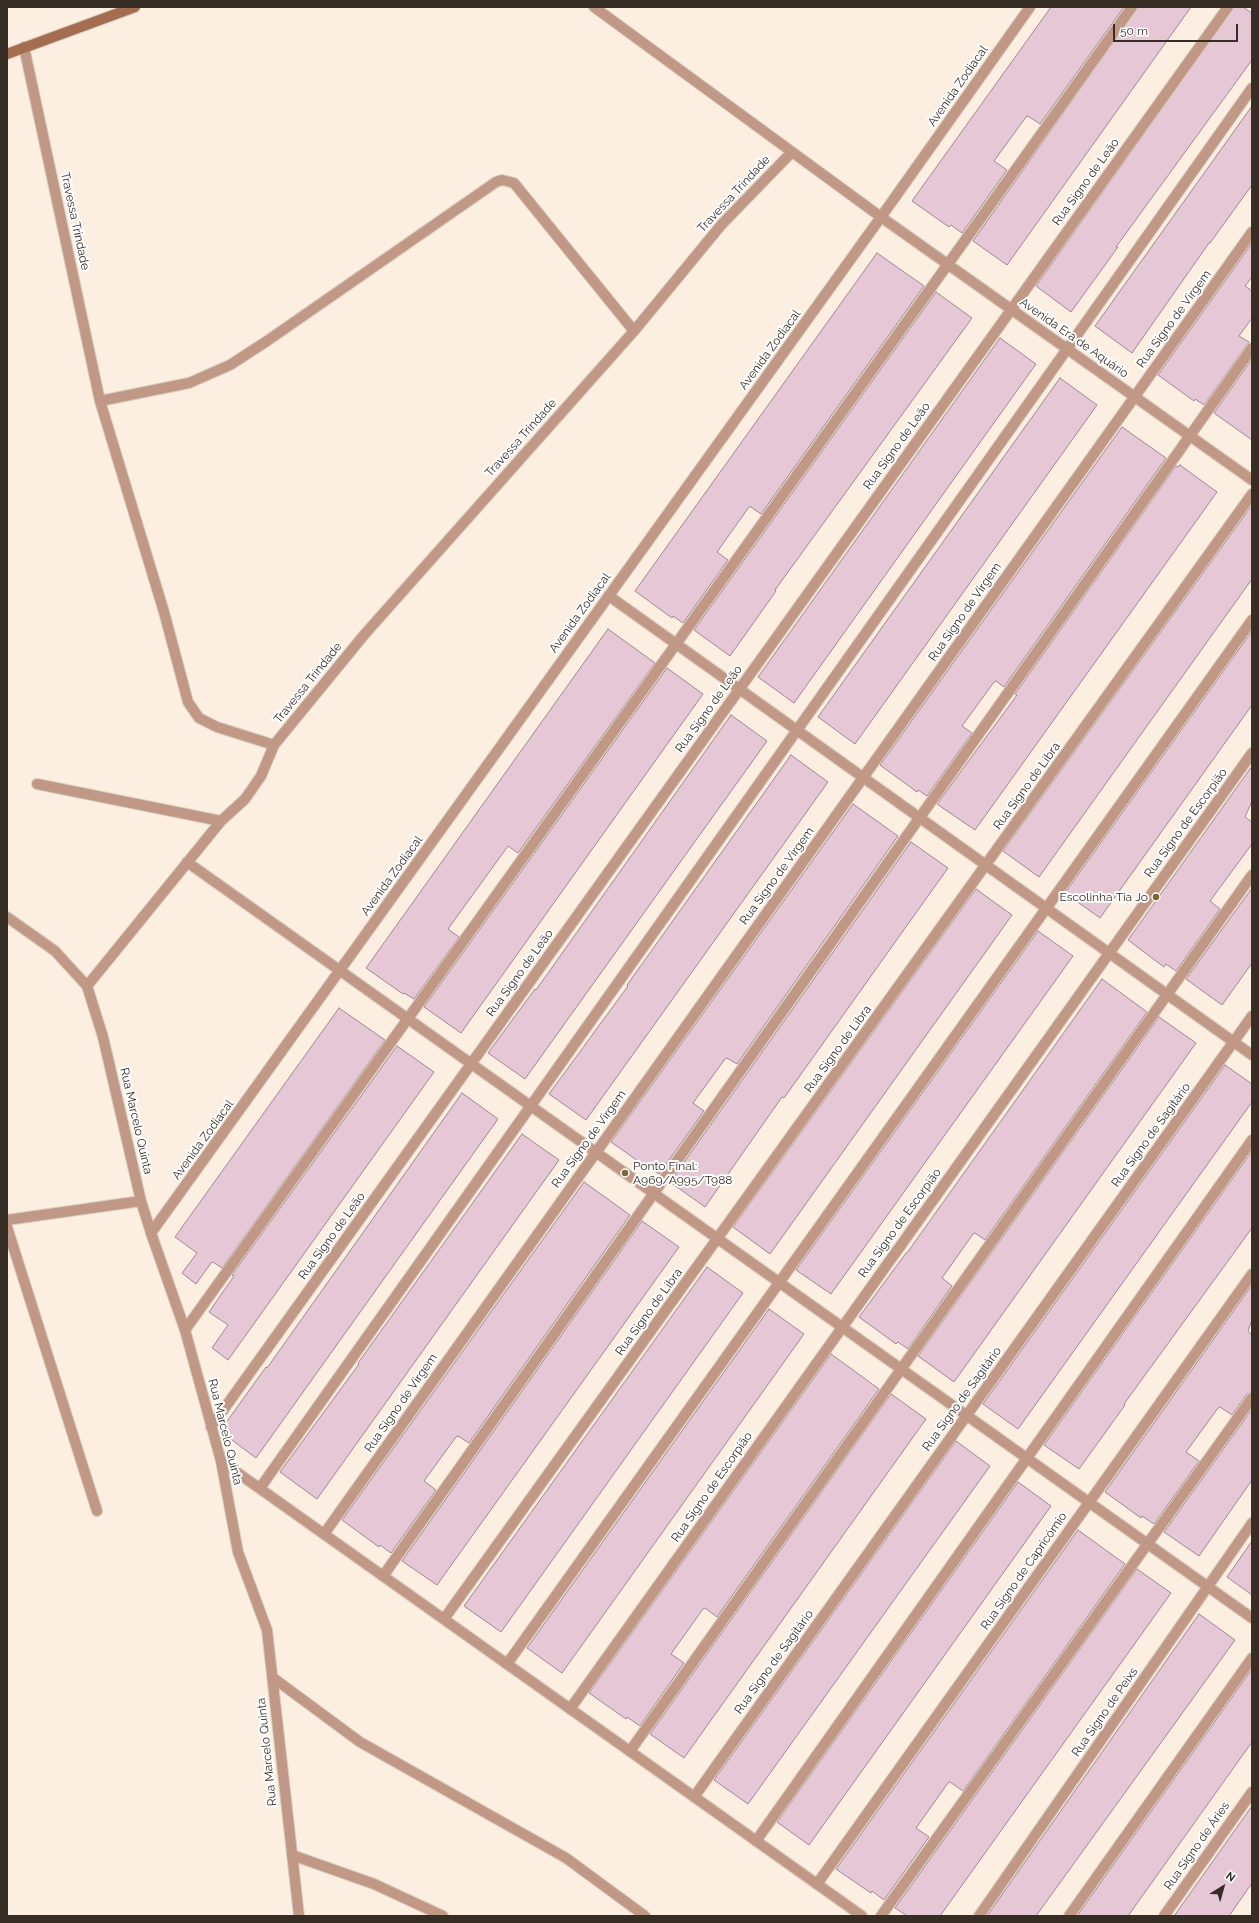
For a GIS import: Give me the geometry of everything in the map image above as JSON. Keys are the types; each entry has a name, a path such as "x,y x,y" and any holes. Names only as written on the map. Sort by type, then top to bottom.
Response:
{"main road":[{"path":"7,54 135,7"}],"street":[{"name":"Avenida Era de Aquário","path":"594,7 616,25 707,89 791,153 1252,480"},
{"name":"Avenida Zodiacal","path":"151,1234 1030,7"},
{"path":"185,1330 1132,7"},
{"name":"Rua Signo de Leão","path":"211,1427 1228,7"},
{"name":"Travessa Trindade","path":"24,47 100,401 164,612 188,702 199,718 217,727 274,745"},
{"path":"260,1488 1252,88"},
{"name":"Travessa Trindade","path":"87,986 221,821 245,799 261,776 274,745 369,629 634,331 722,224 791,153"},
{"path":"100,401 189,383 230,366 496,182 502,180 514,183 634,331"},
{"name":"Rua Signo de Virgem","path":"324,1534 1252,232"},
{"path":"383,1576 1252,348"},
{"name":"Rua Signo de Libra","path":"444,1619 1252,494"},
{"path":"609,596 1252,1055"},
{"path":"507,1664 1252,620"},
{"name":"Rua Signo de Escorpião","path":"570,1709 1252,753"},
{"path":"37,784 221,821"},
{"path":"187,862 1252,1618"},
{"path":"630,1751 1252,875"},
{"path":"7,917 55,951 87,986"},
{"name":"Rua Marcelo Quinta","path":"87,986 103,1038 141,1201 185,1330 221,1461 238,1552 267,1630 300,1916"},
{"name":"Rua Signo de Sagitário","path":"694,1797 1252,1016"},
{"path":"756,1841 1252,1140"},
{"path":"7,1220 141,1201"},
{"path":"7,1227 97,1511"},
{"name":"Rua Signo de Capricórnio","path":"817,1884 1252,1274"},
{"path":"881,1916 1252,1398"},
{"path":"221,1461 862,1916"},
{"name":"Rua Signo de Peixs","path":"979,1916 1252,1523"},
{"path":"1069,1916 1252,1658"},
{"path":"272,1677 360,1742 566,1858 645,1916"},
{"name":"Rua Signo de Áries","path":"1164,1916 1252,1792"},
{"path":"292,1855 374,1884 443,1916"}],"building":[{"path":"1051,7 1124,7 1040,124 1028,116 1026,117 994,161 1007,170 962,233 951,225 949,227 912,201"},
{"path":"1138,7 1191,7 1007,265 973,241"},
{"path":"1234,7 1243,7 1252,13 1252,60 1116,247 1118,247 1071,312 1036,286"},
{"path":"1252,106 1252,185 1209,243 1132,353 1095,326"},
{"path":"1252,243 1252,277 1245,286 1252,291 1252,318 1239,336 1249,342 1204,405 1195,399 1194,401 1158,375"},
{"path":"877,253 924,286 761,514 749,507 717,552 728,560 683,623 673,616 672,618 635,591"},
{"path":"936,292 972,318 775,590 776,591 730,656 694,630"},
{"path":"1000,338 1036,364 794,703 758,677"},
{"path":"1252,359 1252,440 1214,413"},
{"path":"1060,378 1097,405 855,744 818,717"},
{"path":"1122,427 1166,458 1004,687 996,681 994,682 962,726 972,733 927,796 918,790 917,792 880,765"},
{"path":"1180,465 1217,492 975,830 937,804 1017,695 1015,694 1176,466 1178,467"},
{"path":"1252,505 1252,579 1039,877 1003,851"},
{"path":"608,629 655,663 518,853 508,846 448,929 459,937 414,999 404,993 403,994 366,968"},
{"path":"1252,631 1252,705 1100,918 1065,893"},
{"path":"667,668 703,694 461,1033 424,1007"},
{"path":"731,715 767,741 525,1079 488,1053 535,989 536,990"},
{"path":"791,755 828,782 586,1120 549,1094 628,986 627,985"},
{"path":"1252,766 1252,801 1245,817 1252,822 1252,844 1210,901 1220,909 1176,971 1166,964 1164,967 1128,940"},
{"path":"853,804 898,836 737,1064 727,1058 725,1059 693,1103 704,1111 659,1174 611,1142"},
{"path":"911,842 948,868 784,1098 782,1097 705,1207 670,1182"},
{"path":"1252,888 1252,963 1222,1005 1186,979"},
{"path":"976,889 1012,915 770,1254 733,1227"},
{"path":"1038,931 1073,956 831,1294 796,1270"},
{"path":"1102,979 1147,1012 985,1240 975,1233 973,1234 942,1278 952,1286 908,1349 898,1342 896,1344 859,1317 907,1253"},
{"path":"339,1008 385,1040 222,1268 213,1262 211,1263 196,1284 182,1273 197,1253 175,1237"},
{"path":"1159,1017 1196,1043 954,1382 918,1356"},
{"path":"397,1046 434,1072 228,1360 212,1348 228,1325 209,1312 234,1276 232,1275"},
{"path":"1225,1065 1252,1084 1252,1102 1018,1429 983,1404"},
{"path":"462,1093 498,1119 256,1458 220,1431 266,1367 267,1368"},
{"path":"522,1134 559,1160 317,1499 280,1472 359,1364 358,1363"},
{"path":"1252,1151 1252,1228 1124,1404 1125,1405 1079,1469 1044,1445"},
{"path":"584,1182 630,1215 469,1443 458,1436 456,1437 424,1481 436,1490 391,1553 380,1545 379,1547 342,1520"},
{"path":"642,1221 679,1247 437,1585 402,1561"},
{"path":"707,1267 743,1293 501,1632 464,1606"},
{"path":"1252,1285 1252,1320 1248,1331 1252,1335 1252,1392 1247,1394 1232,1415 1220,1407 1218,1408 1186,1452 1199,1461 1154,1524 1142,1516 1141,1518 1105,1492"},
{"path":"769,1309 804,1334 562,1673 527,1648"},
{"path":"831,1354 879,1389 717,1617 705,1608 703,1609 671,1654 684,1663 640,1726 627,1717 626,1719 589,1693"},
{"path":"891,1394 926,1419 684,1758 650,1734"},
{"path":"1252,1409 1252,1480 1199,1556 1164,1532"},
{"path":"956,1441 990,1466 748,1804 714,1780"},
{"path":"1018,1482 1051,1506 809,1845 777,1822"},
{"path":"1078,1530 1125,1564 963,1791 950,1782 948,1783 916,1828 929,1837 884,1900 872,1891 871,1893 836,1869"},
{"path":"1252,1541 1252,1595 1227,1577"},
{"path":"1137,1569 1171,1593 940,1916 907,1916 895,1908"},
{"path":"1199,1614 1235,1640 1036,1916 987,1916"},
{"path":"1252,1669 1252,1742 1128,1916 1077,1916"},
{"path":"1252,1806 1252,1883 1229,1916 1174,1916"}],"place":[{"name":"Escolinha Tia Jo","path":"1156,897"},
{"name":"Ponto Final: A969/A995/T988","path":"625,1173"}]}
